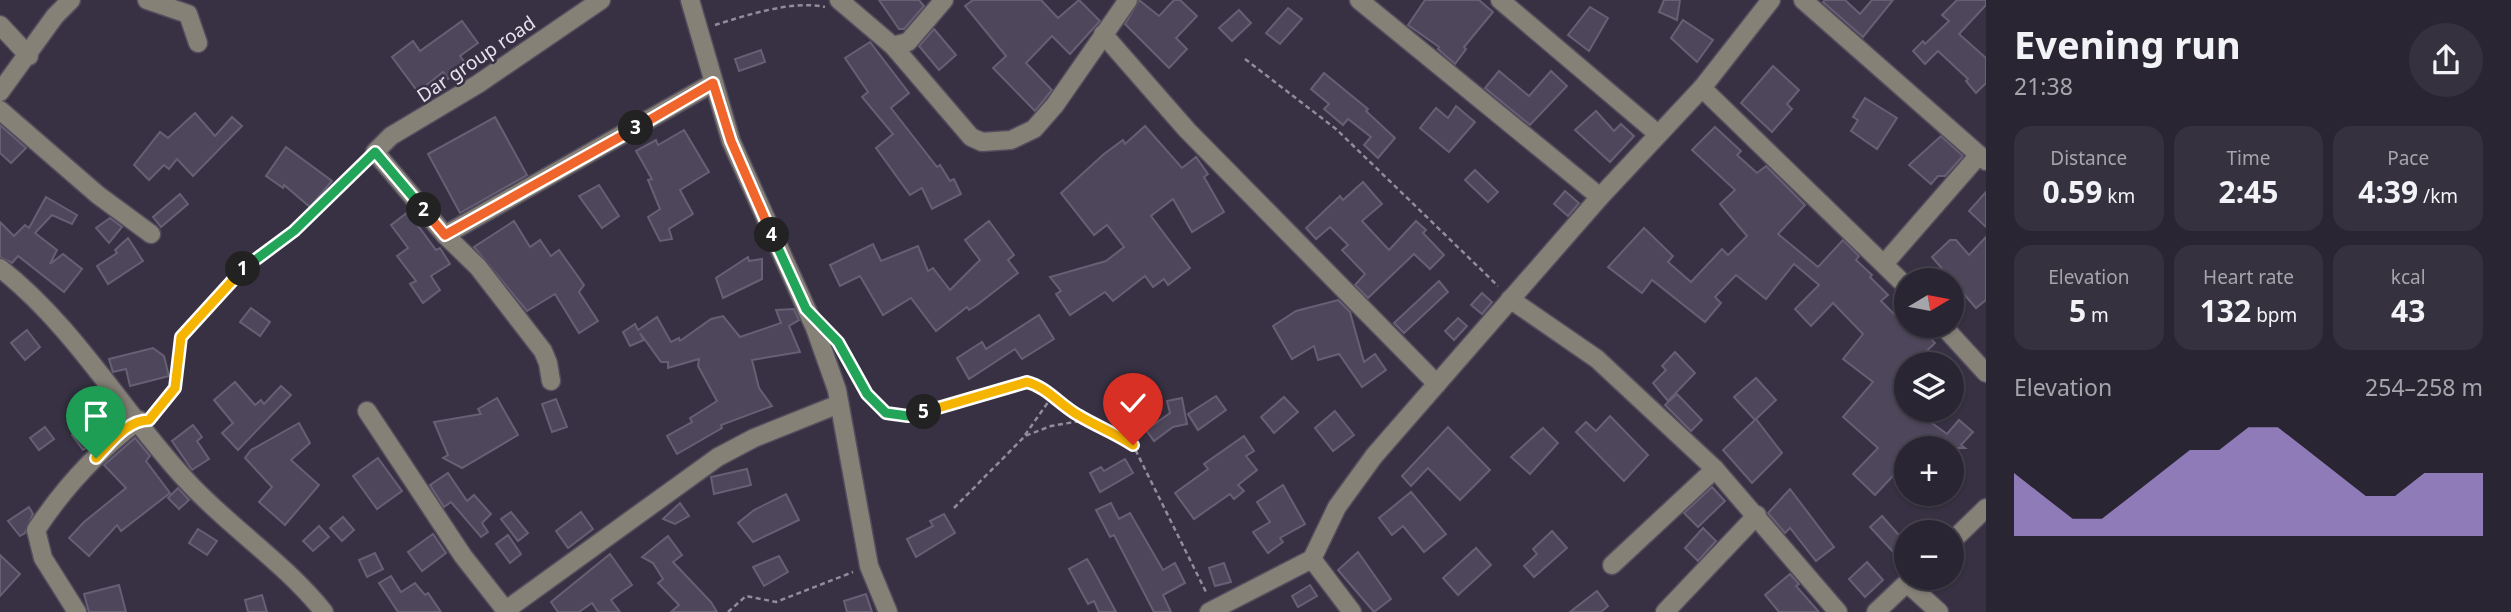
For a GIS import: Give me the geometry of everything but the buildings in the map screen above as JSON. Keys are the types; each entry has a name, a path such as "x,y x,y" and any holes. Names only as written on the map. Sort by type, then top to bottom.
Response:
{"street":[{"path":"0,92 69,1 89,0"},
{"path":"147,0 188,14 198,43"},
{"name":"Dar group road","path":"375,152 391,136 478,85 601,0"},
{"path":"691,0 713,83 752,193 815,328 839,404 869,566 888,612"},
{"path":"839,0 893,46 942,106 971,137 982,142 1011,140 1034,129 1055,105 1128,0"},
{"path":"893,46 908,42 944,0"},
{"path":"1359,0 1600,197"},
{"path":"1500,0 1658,134"},
{"path":"1212,610 1312,559 1326,526 1352,484 1600,197 1702,88 1770,0"},
{"path":"1802,0 1982,158 1884,264"},
{"path":"0,25 29,56"},
{"path":"1103,34 1187,130 1437,384"},
{"path":"445,235 713,83"},
{"path":"1702,88 1894,274"},
{"path":"0,110 98,195 151,234"},
{"path":"375,152 445,235 478,267 542,351 548,363 551,381"},
{"path":"0,268 52,319 139,420 184,478 220,515 289,573 324,612"},
{"path":"1510,299 1597,359 1715,469 1757,514 1838,612"},
{"path":"1954,338 1986,373"},
{"path":"367,411 463,556 506,611 718,457 754,438 839,404"},
{"path":"77,612 43,558 36,530 66,490 120,434 139,420"},
{"path":"1612,565 1715,469"},
{"path":"1964,529 1986,508"},
{"path":"1665,612 1757,514"},
{"path":"1312,559 1352,612"},
{"path":"1877,612 1900,590"},
{"path":"1919,590 1939,612"}],"path":[{"path":"699,30 764,11 811,4 855,13"},
{"path":"1245,59 1335,129 1510,299"},
{"path":"139,420 149,420 175,388 181,337 236,275 294,231 375,152"},
{"path":"843,353 867,394 886,413 908,416 1027,382 1037,385 1051,398 1086,420 1133,445 1212,610"},
{"path":"954,508 1025,436 1051,398"},
{"path":"1025,436 1051,426 1086,420"},
{"path":"728,612 746,596 776,602 869,566"}],"route":[{"path":"96,458 139,420 149,420 175,388 181,337 236,275 294,231 375,152 445,235 713,83 731,141 752,193 806,309 838,342 867,394 886,413 908,416 1027,382 1048,392 1051,398 1102,430 1118,435 1133,445"}]}
